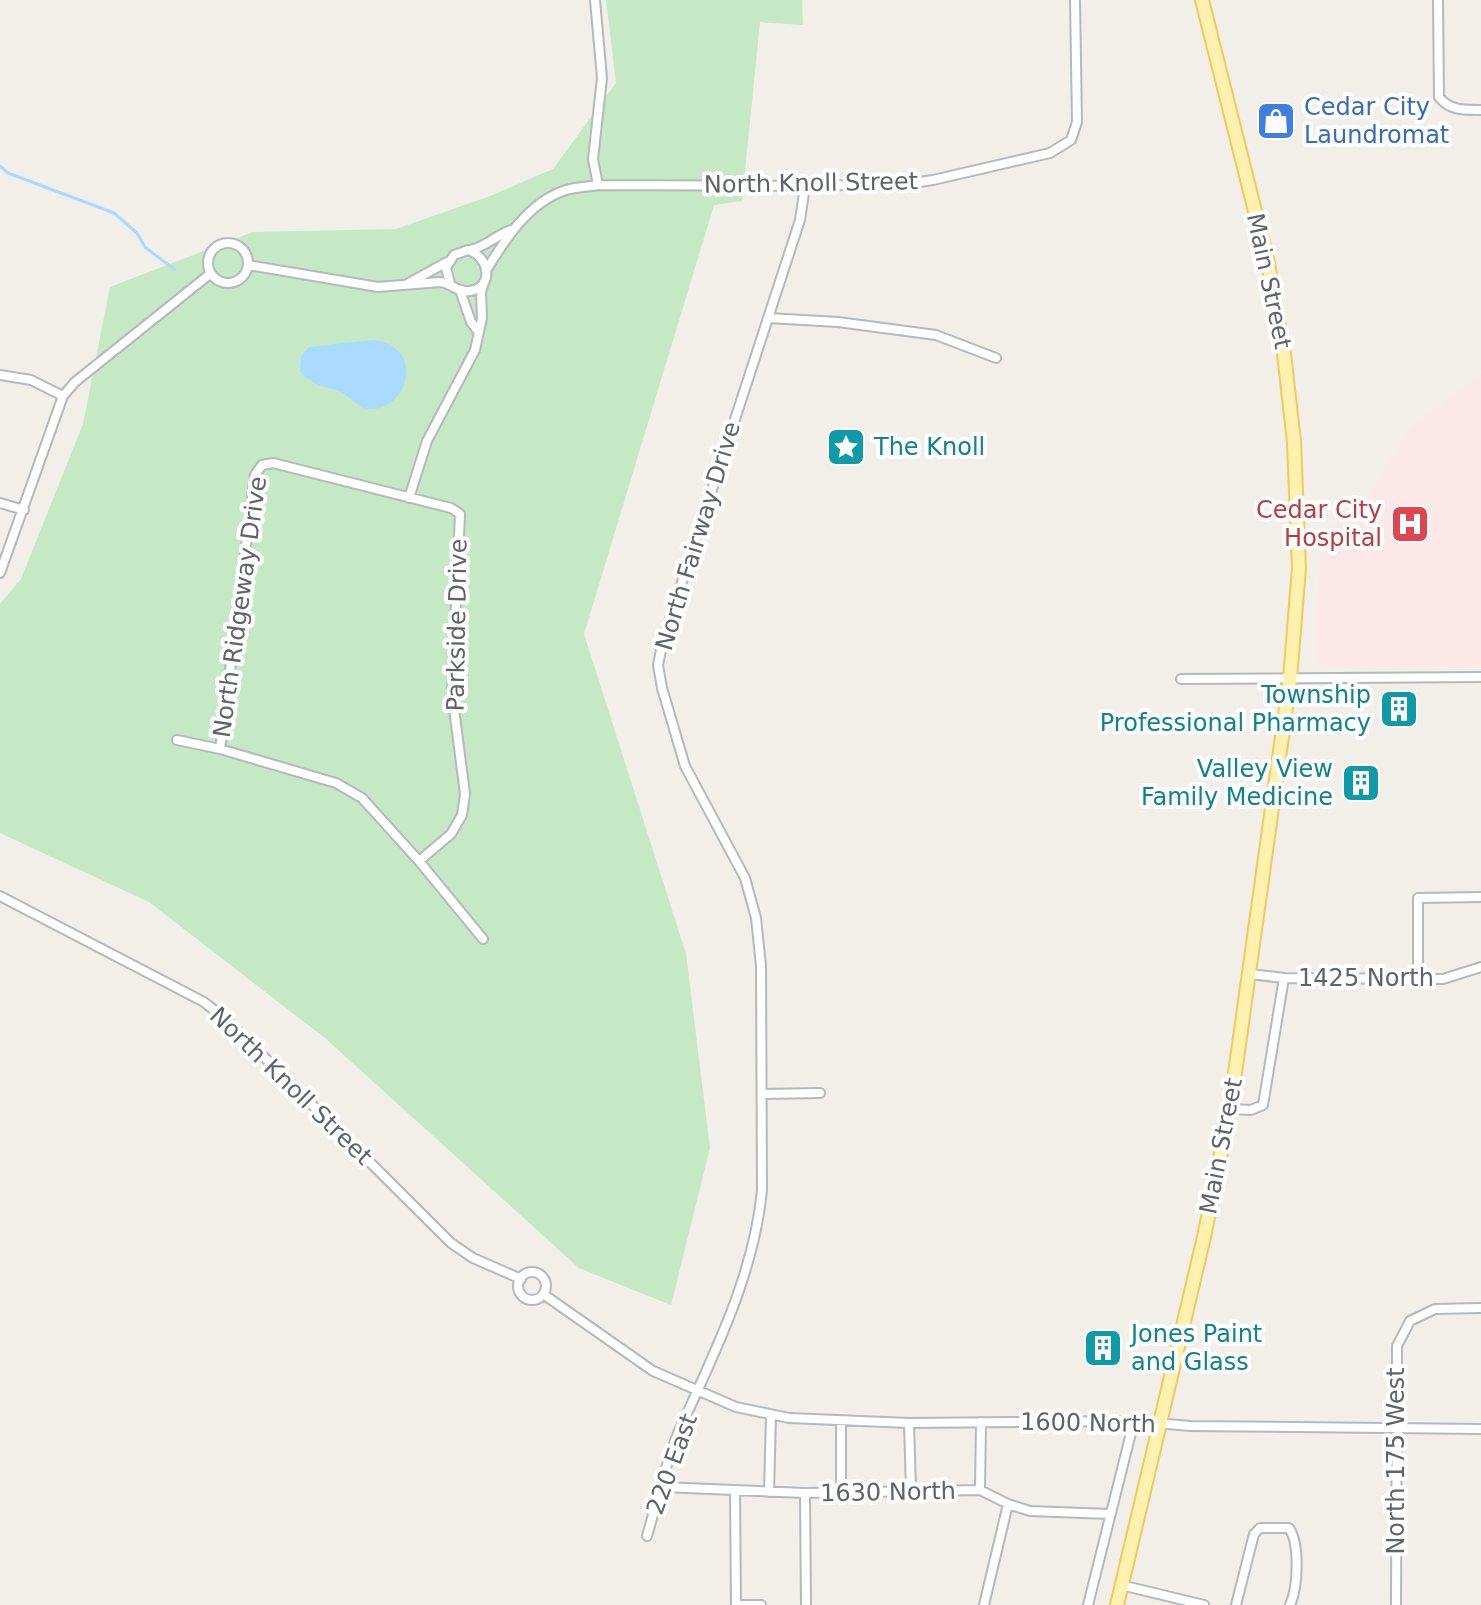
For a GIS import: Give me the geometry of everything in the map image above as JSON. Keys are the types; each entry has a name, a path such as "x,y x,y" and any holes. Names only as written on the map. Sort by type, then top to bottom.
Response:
{"main road":[{"name":"Main Street","path":"1117,1605 1204,1237 1230,1109 1290,679 1299,568 1294,442 1284,354 1268,263 1202,0"}],"street":[{"path":"595,0 602,78 593,159 598,185"},
{"name":"North Knoll Street","path":"409,498 427,441 475,350 482,318 481,292 487,269 512,229 540,204 566,190 598,185 906,184 1050,153 1071,140 1077,122 1075,0"},
{"path":"1438,0 1439,97 1446,106 1481,110"},
{"name":"North Fairway Drive","path":"699,1393 751,1257 759,1226 762,1190 761,966 756,918 745,878 685,766 658,665 663,640 800,220 805,186"},
{"name":"North Knoll Street","path":"406,284 448,262 454,255 481,248 512,229"},
{"name":"North Knoll Street","path":"0,573 63,396 75,382 210,274 208,260 221,244 237,245 247,257 248,265 378,287 450,283"},
{"path":"468,250 482,257 487,269"},
{"path":"448,262 446,275 450,283 460,290 474,290 484,282"},
{"path":"210,274 224,283 232,283 245,273 248,265"},
{"path":"460,290 477,330"},
{"path":"768,318 838,322 936,335 996,358"},
{"path":"0,375 31,380 63,396"},
{"name":"North Ridgeway Drive","path":"220,749 255,475 262,465 273,463 409,498"},
{"name":"Parkside Drive","path":"409,498 451,508 460,514 452,693 465,794 462,815 451,834 419,861"},
{"path":"0,503 24,510"},
{"path":"1181,679 1481,677"},
{"path":"177,740 220,749 336,783 362,798 483,939"},
{"name":"North Knoll Street","path":"0,896 204,1002 230,1023 451,1243 473,1258 521,1279"},
{"path":"1418,979 1418,898 1481,897"},
{"name":"1425 North","path":"1250,974 1284,978 1443,979 1481,967"},
{"path":"1230,1109 1251,1110 1263,1105 1284,978"},
{"path":"762,1094 820,1093"},
{"name":"North Knoll Street","path":"527,1273 540,1275 546,1286 543,1294 531,1300 523,1296 519,1287 521,1279 527,1273"},
{"name":"North Knoll Street","path":"543,1294 653,1371 699,1393"},
{"name":"North 175 West","path":"1396,1605 1397,1346 1410,1321 1435,1309 1481,1308"},
{"name":"1600 North","path":"699,1393 771,1416 841,1422 1134,1421 1159,1424 1481,1429"},
{"name":"220 East","path":"647,1536 678,1434 699,1393"},
{"path":"769,1492 771,1416"},
{"path":"1088,1605 1134,1421"},
{"path":"841,1422 841,1493"},
{"path":"980,1490 981,1422"},
{"path":"909,1423 911,1490"},
{"name":"1630 North","path":"662,1487 805,1493 980,1490 1030,1511 1110,1514"},
{"path":"735,1491 736,1605 761,1605"},
{"path":"805,1493 806,1605"},
{"path":"984,1605 1008,1504"},
{"path":"1236,1605 1254,1534 1260,1528 1289,1528 1295,1537 1295,1593 1290,1605"},
{"path":"1121,1585 1204,1605"}],"shaded area":[{"name":"Cedar City Hospital","path":"1481,375 1481,666 1336,668 1322,664 1315,655 1321,531 1356,516 1412,427"}],"green space":[{"path":"606,0 802,0 803,25 760,22 742,201 714,205 584,634 686,954 710,1148 671,1305 579,1268 325,1038 149,902 0,833 0,604 21,579 83,424 110,287 253,232 396,229 490,196 553,169 616,83"}],"water":[{"path":"374,340 390,345 401,354 406,365 402,389 384,407 361,407 343,393 313,382 300,371 301,356 309,347"}],"waterway":[{"path":"0,166 8,173 114,213 137,233 145,247 175,270"}],"place":[{"name":"Cedar City Laundromat","path":"1276,121"},
{"name":"The Knoll","path":"846,447"},
{"name":"Cedar City Hospital","path":"1410,524"},
{"name":"Township Professional Pharmacy","path":"1399,709"},
{"name":"Valley View Family Medicine","path":"1361,783"},
{"name":"Jones Paint and Glass","path":"1103,1348"}]}
